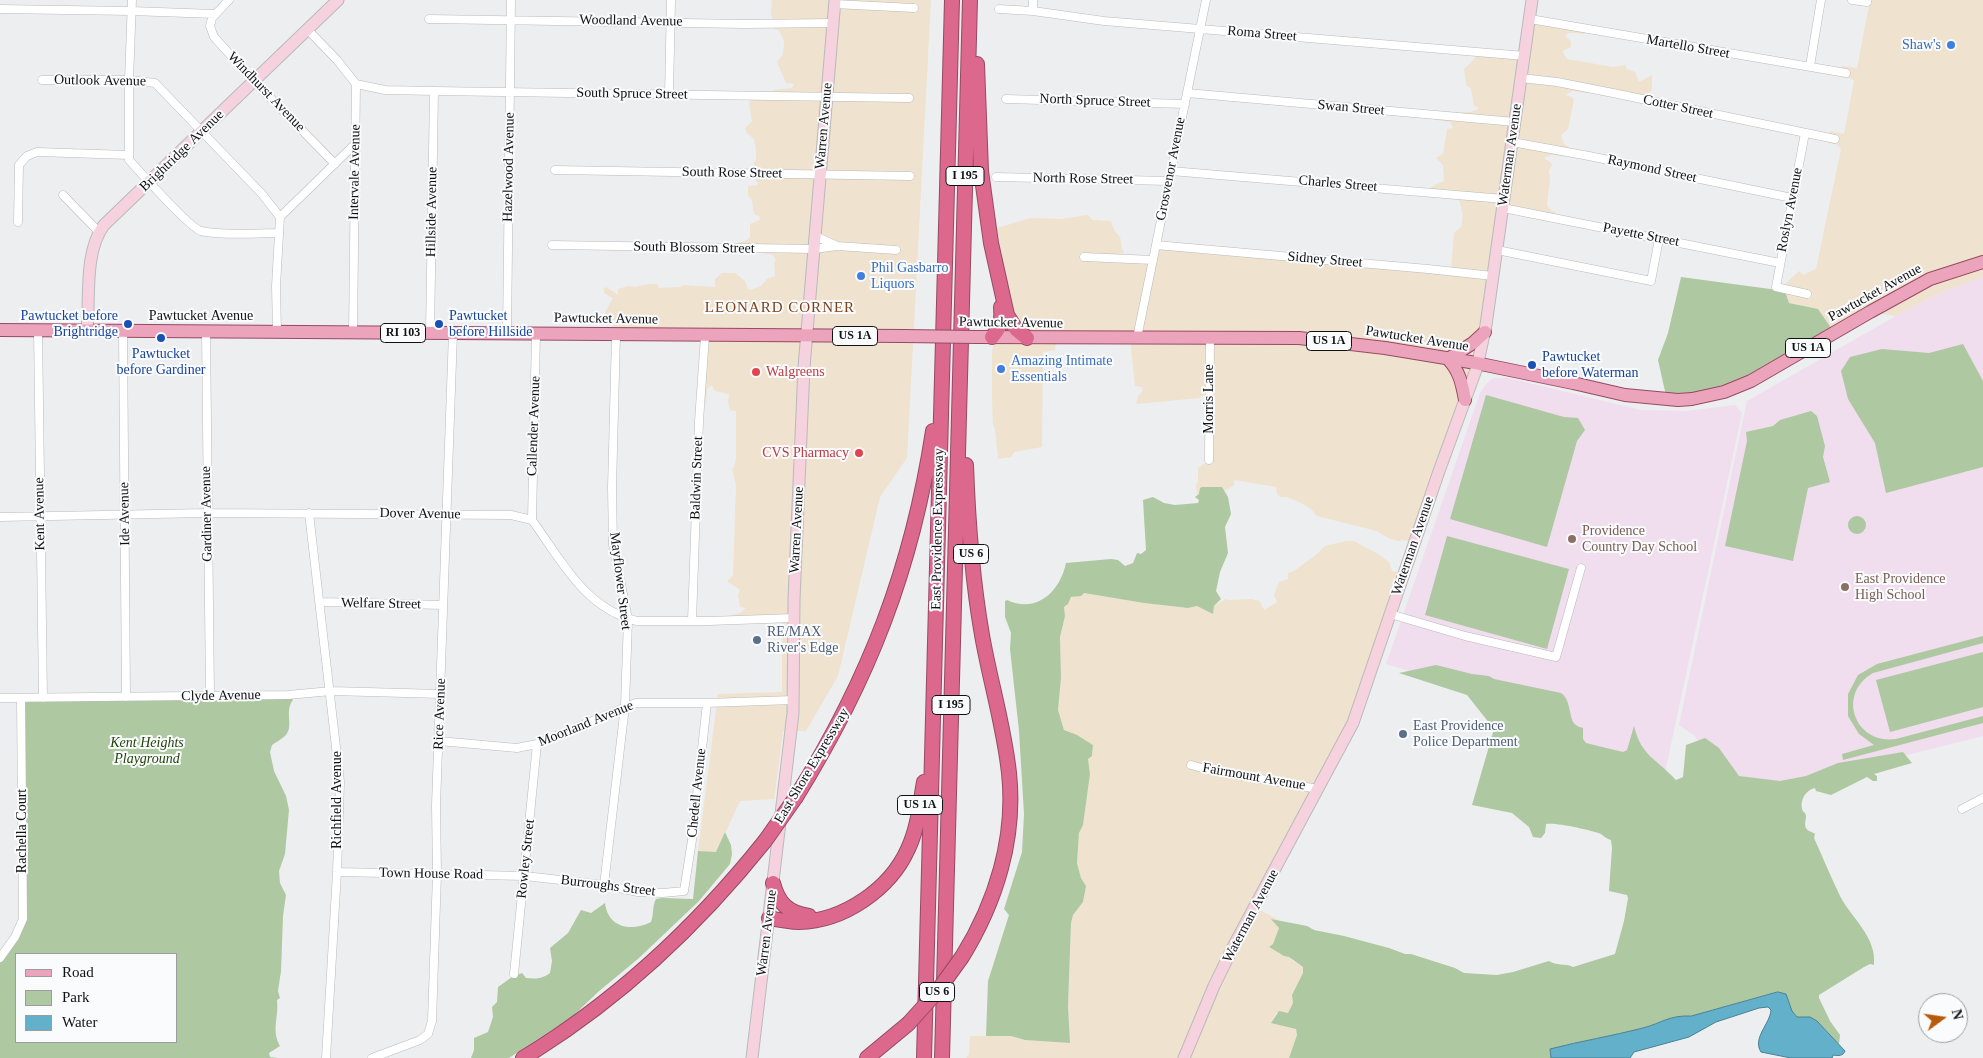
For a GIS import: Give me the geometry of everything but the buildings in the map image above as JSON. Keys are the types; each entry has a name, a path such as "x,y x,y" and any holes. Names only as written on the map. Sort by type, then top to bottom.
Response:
{"highway":[{"path":"942,0 947,202"},
{"name":"East Providence Expressway","path":"924,1058 952,0"},
{"name":"East Providence Expressway","path":"942,1058 970,0"},
{"path":"974,0 981,171 990,234 1009,319 1016,329 1028,338"},
{"path":"992,338 1002,321 999,281"},
{"name":"US 6","path":"875,1058 936,993 962,957 986,913 1000,874 1008,835 1010,800 1007,761 982,634 971,554 960,352"},
{"name":"East Shore Expressway","path":"524,1058 596,1008 650,964 708,908 765,841 796,797 833,736 858,688 895,595 920,505 942,376"},
{"name":"US 1A","path":"822,918 840,912 863,900 883,884 900,866 909,848 917,822 933,725"},
{"path":"773,883 780,901 788,909 799,914 822,918"},
{"path":"769,918 799,922 822,918"},
{"path":"867,1058 908,1024"}],"main road":[{"name":"Brightridge Avenue","path":"87,330 91,255 99,232 338,0"},
{"name":"Waterman Avenue","path":"1184,1058 1214,986 1233,947 1353,723 1478,364 1494,276 1532,0"},
{"name":"Warren Avenue","path":"752,1058 793,700 794,618 807,335 834,2"},
{"name":"Pawtucket Avenue","path":"0,330 536,333 705,336 807,335 992,338 1299,338 1385,348 1478,364 1625,395 1678,400 1724,392 1751,381 1930,279 1983,262"},
{"path":"1465,400 1462,380 1448,359 1473,343 1485,332"}],"street":[{"path":"132,0 129,160 199,231 243,234 279,233"},
{"path":"0,9 215,14 228,0"},
{"name":"Hazelwood Avenue","path":"507,333 511,0"},
{"path":"669,95 671,0"},
{"path":"1033,0 1033,11"},
{"name":"Grosvenor Avenue","path":"1137,338 1206,0"},
{"path":"1810,66 1821,0"},
{"path":"1852,0 1867,2"},
{"path":"834,2 914,8"},
{"name":"Roma Street","path":"999,9 1033,11 1104,21 1525,56"},
{"name":"Windhurst Avenue","path":"215,14 210,26 214,36 254,82 335,164"},
{"name":"Woodland Avenue","path":"429,18 746,24 833,23"},
{"name":"Martello Street","path":"1530,19 1846,73"},
{"path":"308,30 337,60 356,84"},
{"name":"Cotter Street","path":"1521,78 1557,82 1835,138"},
{"name":"Outlook Avenue","path":"42,80 129,80 155,83 262,194 280,217"},
{"name":"South Spruce Street","path":"356,84 385,90 434,92 909,98"},
{"name":"Intervale Avenue","path":"353,332 356,84"},
{"name":"Hillside Avenue","path":"430,333 434,92"},
{"name":"Swan Street","path":"1187,93 1515,122"},
{"name":"North Spruce Street","path":"1006,99 1185,104"},
{"name":"Roslyn Avenue","path":"1805,133 1776,288 1807,294"},
{"name":"Raymond Street","path":"1512,142 1792,198"},
{"path":"276,332 276,286 280,217 356,143"},
{"path":"18,222 18,165 28,156 37,152 129,155"},
{"name":"South Rose Street","path":"555,170 910,176"},
{"name":"Charles Street","path":"1171,171 1504,203"},
{"name":"North Rose Street","path":"996,177 1169,181"},
{"path":"63,196 99,232"},
{"name":"Payette Street","path":"1504,203 1659,239 1780,263"},
{"name":"South Blossom Street","path":"815,236 837,246"},
{"path":"1497,250 1651,281 1659,239"},
{"name":"South Blossom Street","path":"552,245 814,249 837,246 896,250"},
{"name":"Sidney Street","path":"1156,246 1428,268 1494,276"},
{"path":"1084,257 1153,260"},
{"name":"Kent Avenue","path":"38,330 43,698"},
{"name":"Ide Avenue","path":"122,331 126,697"},
{"name":"Gardiner Avenue","path":"206,331 210,696"},
{"name":"Rice Avenue","path":"372,1058 420,1040 428,1034 432,1020 437,874 436,805 453,333"},
{"name":"Callender Avenue","path":"532,520 536,333"},
{"name":"Mayflower Street","path":"604,885 625,706 628,619 613,545 612,488 616,335"},
{"name":"Baldwin Street","path":"692,621 699,421 705,336"},
{"name":"Morris Lane","path":"1209,460 1210,337"},
{"name":"Dover Avenue","path":"0,517 309,513 511,515 532,520"},
{"name":"Richfield Avenue","path":"309,513 340,774 337,872 326,1058"},
{"path":"532,520 582,590 599,604 628,619 637,621 692,621 794,618"},
{"path":"1390,614 1465,636 1556,657 1581,568"},
{"name":"Welfare Street","path":"320,602 443,605"},
{"name":"Clyde Avenue","path":"0,698 288,695 331,691 441,694"},
{"name":"Rachella Court","path":"0,958 15,937 22,919 21,698"},
{"name":"Moorland Avenue","path":"439,740 517,748 537,744 636,702 707,703 793,700"},
{"name":"Chedell Avenue","path":"685,883 692,840 707,703"},
{"name":"Rowley Street","path":"514,974 537,744"},
{"name":"Fairmount Avenue","path":"1191,765 1209,770 1318,789"},
{"path":"1962,809 1983,798"},
{"name":"Town House Road","path":"337,872 525,876"},
{"name":"Burroughs Street","path":"525,876 604,885 638,892 663,893 684,891 685,883"}],"shaded area":[{"path":"772,0 931,0 907,458 880,497 838,676 806,731 783,731 774,799 740,801 716,853 698,851 718,694 782,692 782,624 771,619 730,620 728,616 740,613 746,608 740,607 738,595 740,590 727,581 733,576 736,485 732,469 736,458 736,411 730,410 729,394 715,391 712,385 707,389 706,403 700,400 701,336 593,329 593,327 603,329 612,327 615,323 615,320 607,322 605,312 613,298 604,293 606,287 618,295 618,289 648,284 657,284 659,288 680,287 683,285 715,287 715,279 722,273 735,273 745,281 748,289 751,290 761,286 767,279 775,276 774,262 776,260 773,255 762,253 764,249 739,248 738,243 750,237 750,224 760,220 759,216 755,215 752,200 748,196 748,186 758,185 758,183 755,179 736,177 739,172 758,172 753,163 756,160 754,139 747,133 745,128 752,121 749,103 755,95 774,95 773,90 792,88 794,84 786,83 777,62 783,54 784,41 779,30 773,29 776,26 771,15"},
{"path":"1870,0 1983,0 1983,277 1940,293 1896,316 1875,313 1836,335 1818,309 1789,303 1784,288 1786,283 1799,271 1803,275 1816,269 1841,149 1836,144 1828,143 1830,131 1844,134 1854,81 1841,77 1842,66 1857,68"},
{"path":"1528,19 1583,28 1585,34 1568,33 1565,36 1571,41 1571,47 1562,51 1567,59 1613,67 1625,65 1627,69 1635,72 1639,82 1652,75 1652,88 1651,92 1643,99 1585,88 1587,93 1573,91 1565,95 1572,97 1574,100 1568,129 1561,135 1564,144 1570,148 1567,151 1563,151 1564,156 1553,155 1545,157 1552,165 1549,171 1547,205 1551,211 1556,212 1553,217 1506,208 1483,358 1412,543 1404,540 1390,539 1377,531 1317,516 1303,504 1287,497 1280,497 1277,494 1276,487 1234,480 1234,485 1227,490 1197,495 1198,468 1210,460 1209,395 1199,398 1136,404 1138,396 1143,390 1142,387 1135,386 1130,338 1057,338 1055,350 1043,352 1042,447 1014,452 1011,457 998,459 993,425 992,399 992,351 995,338 1031,338 1029,327 1020,321 1010,306 997,228 1031,218 1061,219 1088,215 1092,220 1111,221 1114,230 1120,237 1124,251 1122,257 1151,258 1155,244 1451,270 1454,233 1461,227 1463,215 1459,200 1462,196 1433,192 1431,187 1444,181 1443,165 1436,158 1443,154 1447,129 1453,128 1450,122 1436,120 1439,115 1462,116 1461,112 1471,112 1478,109 1478,107 1474,106 1471,89 1466,85 1464,69 1479,52 1523,54"},
{"name":"East Providence High School","path":"1983,277 1983,736 1738,797 1704,752 1695,736 1679,725 1747,401 1896,316 1940,293"},
{"name":"Providence Country Day School","path":"1494,378 1508,378 1641,410 1686,411 1735,405 1742,413 1664,777 1592,759 1553,714 1386,664 1480,393 1487,383"},
{"path":"1354,541 1378,554 1389,562 1392,571 1404,573 1339,752 1254,907 1279,920 1272,919 1279,928 1273,944 1269,947 1289,957 1303,967 1303,973 1292,995 1293,1003 1288,1013 1276,1013 1271,1022 1296,1028 1297,1035 1289,1058 966,1058 969,1054 970,1036 1011,1036 1025,1040 1070,1043 1068,1006 1071,922 1073,915 1083,902 1086,886 1081,878 1077,863 1079,833 1083,825 1090,774 1088,759 1092,756 1093,745 1064,730 1058,710 1061,678 1060,637 1065,616 1064,607 1068,604 1069,599 1084,593 1144,603 1188,608 1197,606 1213,614 1214,606 1226,599 1251,599 1260,601 1264,610 1277,602 1274,595 1279,582 1288,579 1288,573 1294,571 1325,546"}],"green space":[{"path":"1681,277 1785,291 1789,303 1818,309 1836,335 1733,390 1667,400 1658,360 1668,333"},
{"path":"1963,344 1983,381 1983,467 1886,493 1875,443 1848,399 1841,371 1850,357 1882,349 1929,353"},
{"path":"1486,395 1564,417 1578,418 1585,430 1577,441 1547,547 1450,519"},
{"path":"1811,411 1817,416 1825,446 1823,457 1830,482 1808,488 1793,561 1725,546 1747,441 1746,432 1773,426 1780,420"},
{"path":"1202,487 1222,487 1228,497 1231,514 1225,527 1228,553 1220,572 1216,591 1221,599 1214,606 1213,614 1197,606 1188,608 1144,603 1084,593 1081,596 1071,597 1068,604 1064,607 1065,616 1060,637 1061,678 1058,710 1064,730 1077,735 1093,745 1092,756 1088,759 1090,774 1083,825 1079,833 1077,863 1081,878 1086,886 1083,902 1073,915 1071,923 1068,1006 1070,1043 1025,1040 1011,1036 986,1036 988,981 1009,915 1004,909 1022,852 1024,814 1019,731 1010,649 1011,633 1005,617 1005,601 1028,604 1045,598 1058,583 1066,563 1111,559 1118,560 1125,566 1133,563 1137,553 1141,554 1146,550 1143,500 1153,497 1164,503 1175,505 1198,503 1199,500 1195,497 1199,494"},
{"path":"1853,516 1861,516 1866,521 1864,532 1853,534 1848,529 1848,521"},
{"path":"1447,536 1569,569 1547,649 1425,615"},
{"path":"1983,636 1983,643 1873,673 1862,682 1855,693 1853,705 1855,716 1861,726 1870,734 1882,739 1896,739 1983,716 1983,723 1843,760 1842,754 1874,745 1859,734 1848,716 1848,694 1858,675 1877,664"},
{"path":"1983,652 1983,707 1890,732 1876,680"},
{"path":"1436,665 1561,693 1567,700 1572,719 1578,726 1583,728 1583,739 1586,743 1623,752 1627,750 1634,726 1645,751 1676,780 1683,777 1686,745 1705,738 1719,748 1739,776 1780,781 1806,776 1838,763 1903,752 1912,763 1874,774 1877,776 1877,781 1867,777 1831,795 1816,791 1815,788 1806,793 1802,802 1802,809 1806,816 1806,828 1815,834 1814,838 1840,896 1868,937 1874,955 1874,965 1870,964 1864,967 1819,995 1830,1021 1840,1035 1839,1044 1817,1021 1810,1017 1797,1017 1792,1011 1786,994 1778,992 1691,1016 1671,1018 1643,1028 1551,1049 1551,1058 1289,1058 1297,1035 1296,1029 1271,1023 1279,1011 1288,1013 1293,1003 1292,995 1303,973 1303,967 1289,957 1269,947 1273,944 1279,928 1271,919 1307,926 1314,930 1411,954 1455,968 1464,973 1497,975 1549,961 1573,967 1615,954 1628,898 1627,895 1609,891 1611,840 1589,830 1551,824 1546,824 1545,833 1541,838 1533,837 1529,827 1512,813 1472,805 1494,729 1467,695 1399,673"},
{"name":"Kent Heights Playground","path":"291,695 293,700 289,709 288,731 286,735 272,745 270,752 274,771 286,796 289,810 285,854 279,871 280,883 286,895 278,991 280,998 277,1000 276,1034 280,1046 269,1053 270,1057 278,1058 0,1058 0,956 26,921 21,698"},
{"path":"725,832 731,845 730,864 699,901 639,958 598,992 573,1016 509,1058 471,1058 474,1050 474,1038 488,1032 493,1017 492,1007 497,1002 498,987 512,977 522,973 526,978 533,978 542,977 550,973 552,961 550,948 568,933 581,910 591,913 605,903 611,918 622,926 636,927 651,922 656,899 693,899 698,851 716,852"}],"water":[{"path":"1778,992 1786,994 1792,1011 1797,1017 1810,1017 1817,1021 1845,1051 1843,1054 1833,1055 1832,1058 1791,1058 1761,1052 1759,1042 1770,1015 1771,1010 1768,1007 1759,1008 1716,1022 1689,1037 1634,1052 1630,1058 1551,1058 1550,1049 1643,1028 1671,1018 1691,1016"}],"place":[{"name":"Shaw's","path":"1951,45"},
{"name":"Phil Gasbarro Liquors","path":"861,276"},
{"name":"Pawtucket before Brightridge","path":"128,324"},
{"name":"Pawtucket before Hillside","path":"439,324"},
{"name":"Pawtucket before Gardiner","path":"161,338"},
{"name":"Pawtucket before Waterman","path":"1532,365"},
{"name":"Amazing Intimate Essentials","path":"1001,369"},
{"name":"Walgreens","path":"756,372"},
{"name":"CVS Pharmacy","path":"859,453"},
{"name":"Providence Country Day School","path":"1572,539"},
{"name":"East Providence High School","path":"1845,587"},
{"name":"RE/MAX River's Edge","path":"757,640"},
{"name":"East Providence Police Department","path":"1403,734"}],"district":[{"name":"LEONARD CORNER","path":"780,308"}]}
